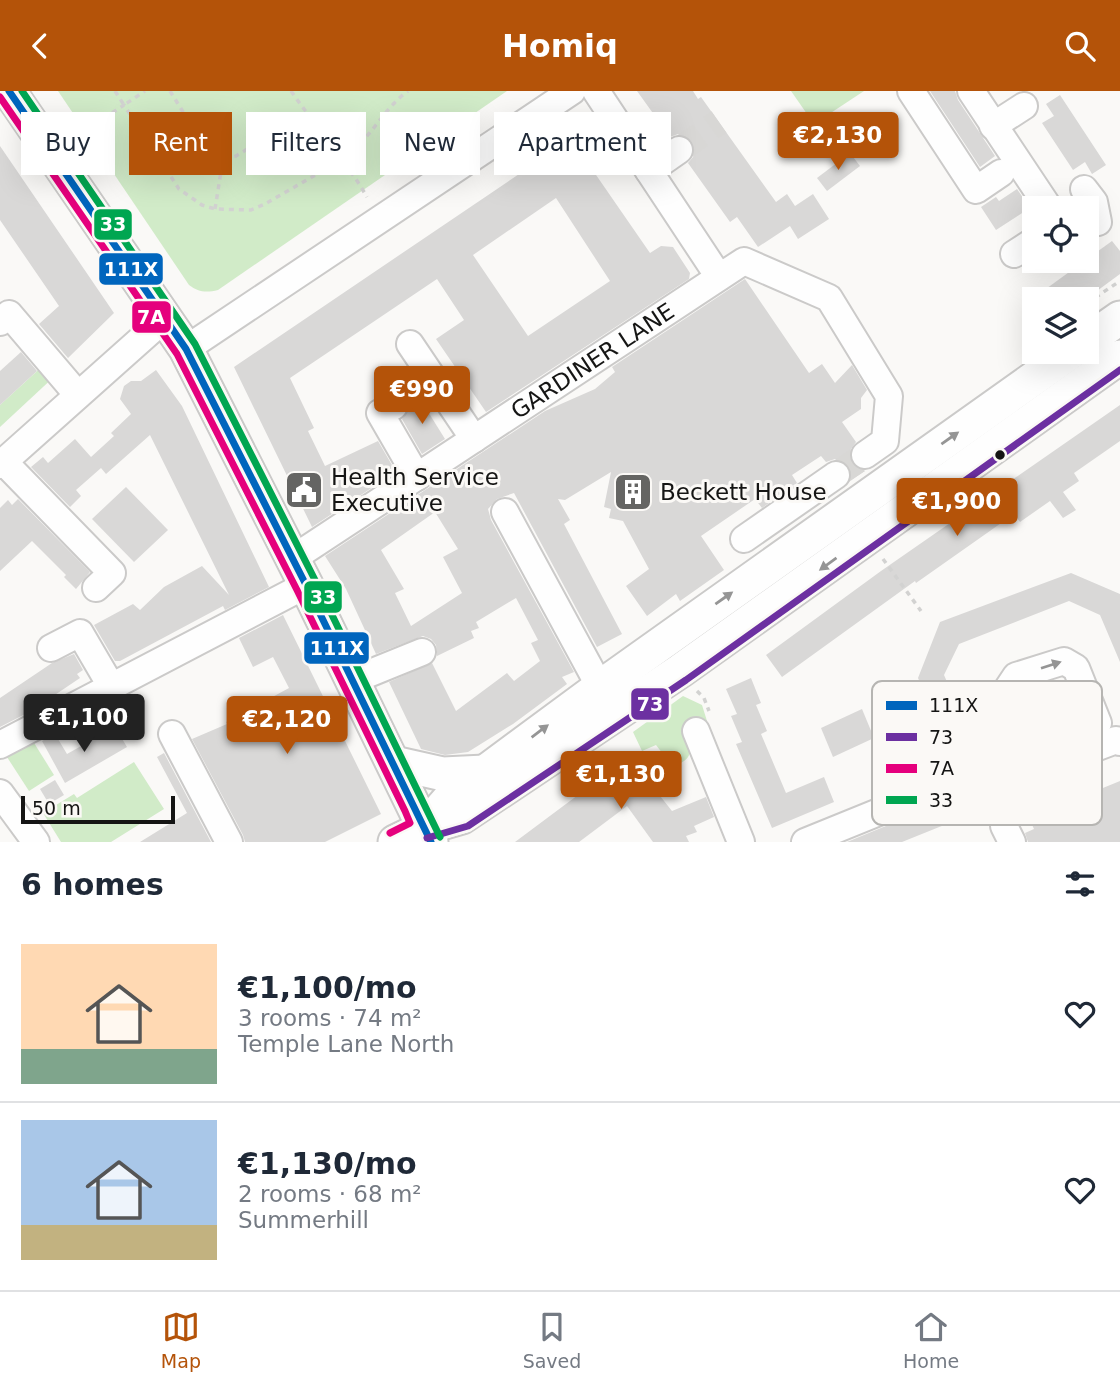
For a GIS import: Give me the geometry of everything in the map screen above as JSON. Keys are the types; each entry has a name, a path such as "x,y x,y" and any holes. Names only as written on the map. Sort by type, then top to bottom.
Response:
{"main road":[{"path":"9,91 186,349 394,763 417,837"},
{"path":"1099,333 1120,319"},
{"path":"417,837 462,817 680,671 1120,357"},
{"path":"417,837 450,797 1054,364"},
{"path":"394,763 443,774 485,772"}],"street":[{"path":"186,349 572,91"},
{"path":"596,91 610,112"},
{"path":"911,91 976,190 1001,173"},
{"path":"971,91 1041,196"},
{"path":"993,126 1024,106"},
{"path":"671,156 679,150"},
{"path":"652,175 719,277"},
{"name":"GARDINER LANE","path":"0,745 111,686 299,572 416,477 744,261 829,298 889,396 886,441 865,455"},
{"path":"0,321 9,314 78,395"},
{"path":"96,588 112,573 2,463 165,318"},
{"path":"410,344 474,439"},
{"path":"394,406 380,413 416,477"},
{"path":"744,539 836,475"},
{"path":"505,512 600,687"},
{"path":"51,648 80,632 111,686"},
{"path":"353,680 422,652"},
{"path":"702,721 741,842"},
{"path":"172,734 229,842"},
{"path":"1102,745 1116,740 1120,742"},
{"path":"0,793 36,842"},
{"path":"813,840 872,815"},
{"path":"1004,825 1012,842"}],"path":[{"path":"115,91 178,189 202,205 215,209 251,210 265,205 312,175"},
{"path":"114,112 145,91"},
{"path":"170,91 183,112"},
{"path":"291,91 305,112"},
{"path":"366,135 408,91"},
{"path":"215,209 220,175"},
{"path":"353,175 367,197"},
{"path":"1099,295 1120,281"},
{"path":"867,536 921,611"},
{"path":"694,687 704,698 702,721"}],"green space":[{"path":"58,91 507,91 477,112 380,112 380,175 385,175 218,290 206,292 189,285 115,175 115,112 72,112"},
{"path":"791,91 864,91 814,124"},
{"path":"47,362 57,374 0,427 0,405"},
{"path":"683,696 702,705 707,721 688,733 690,754 673,767 656,745 642,751 633,732"},
{"path":"31,738 54,775 29,791 5,754"},
{"path":"134,762 164,809 111,842 61,842 43,813 74,794 77,798"}],"building":[{"path":"637,91 693,91 698,99 701,97 776,202 787,194 795,206 813,194 829,219 798,239 790,226 758,247 737,217 730,222 688,163 695,149 691,140 678,134 671,137 671,112 652,112"},
{"path":"930,91 955,91 958,100 995,156 980,167"},
{"path":"1060,95 1106,165 1092,174 1085,162 1073,170 1042,123 1054,116 1046,104"},
{"path":"0,146 114,313 68,358 39,324 59,306 0,220"},
{"path":"850,153 860,166 827,191 817,178"},
{"path":"518,175 596,175 650,253 661,246 673,247 690,273 689,279 486,412 436,339 464,320 437,279 290,378 314,428 308,431 325,466 378,441 396,472 312,527 234,367","holes":["556,198 610,281 528,336 473,255"]},
{"path":"1017,189 1022,196 1022,213 996,230 981,207 996,197 999,201"},
{"path":"1112,241 1120,251 1120,274 1099,289 1099,287 1049,287 1068,273 1099,273 1099,250"},
{"path":"745,279 809,373 822,364 835,383 852,365 867,390 861,398 861,409 842,422 856,442 849,457 858,469 865,471 851,480 852,473 848,465 835,459 826,462 821,456 792,475 797,483 762,508 755,499 701,536 724,570 680,601 676,594 647,616 626,586 649,569 623,521 609,518 611,509 604,507 611,472 565,500 558,499 570,520 564,524 622,634 597,647 514,493 497,499 488,509 491,520 574,672 562,677 567,684 513,724 468,752 445,755 421,749 389,682 432,663 456,711 507,673 514,681 540,661 531,643 538,640 516,598 476,622 479,628 471,631 474,638 437,656 436,645 423,636 376,654 346,589 325,556 545,411 595,389 615,372 612,367","holes":["435,512 458,549 443,557 462,593 411,626 395,593 404,589 381,550"]},
{"path":"21,352 37,371 0,405 0,371"},
{"path":"156,370 182,406 269,587 225,610 223,606 120,661 115,661 94,625 133,604 140,610 164,587 202,566 229,595 150,435 106,474 101,468 76,490 81,496 70,507 31,467 43,457 48,463 75,439 91,457 114,436 111,433 131,414 120,399 124,386 131,381 141,381"},
{"path":"417,394 445,439 422,454 402,419 410,408 408,399"},
{"path":"1120,405 1120,441 1074,473 1079,481 1063,492 1076,510 1063,518 1050,501 1020,522 1014,514 782,677 766,655 881,571"},
{"path":"126,487 168,530 134,562 92,519"},
{"path":"18,499 90,572 76,589 32,541 0,571 0,508 8,500 12,505"},
{"path":"1071,573 1120,594 1120,662 1100,615 1069,601 959,644 944,675 947,681 919,681 918,678 940,622"},
{"path":"283,615 381,814 325,842 245,842 192,739 227,724 226,722 289,688 273,657 253,667 239,638"},
{"path":"74,654 83,670 77,674 80,678 31,711 0,727 0,698 52,663"},
{"path":"751,678 761,703 756,705 767,731 761,734 786,793 824,777 834,802 772,828 736,744 742,742 731,716 737,714 726,689"},
{"path":"862,709 872,739 833,757 821,728"},
{"path":"115,727 127,747 65,783 42,741 55,734 67,754"},
{"path":"164,753 211,842 140,842 187,813 157,757"},
{"path":"629,757 672,811 706,797 714,817 694,826 697,832 686,836 689,842 653,842 627,806 579,842 515,842"},
{"path":"55,780 64,795 49,804 40,789"},
{"path":"1120,781 1120,842 1028,842 1025,833 1034,829 1032,825 1102,825 1102,788"},
{"path":"888,825 944,825 902,842 847,842"}],"tunnel":[{"path":"679,150 719,122"},
{"path":"836,475 865,455"}],"transit line":[{"name":"111X","path":"9,91 186,349 306,585 431,842"},
{"name":"33","path":"22,91 195,344 315,580 440,837"},
{"name":"7A","path":"0,97 177,354 405,811 410,823 390,833"},
{"name":"73","path":"427,838 468,826 686,680 1120,370"}],"place":[{"name":"Health Service Executive","path":"304,490"},
{"name":"Beckett House","path":"633,492"}]}
